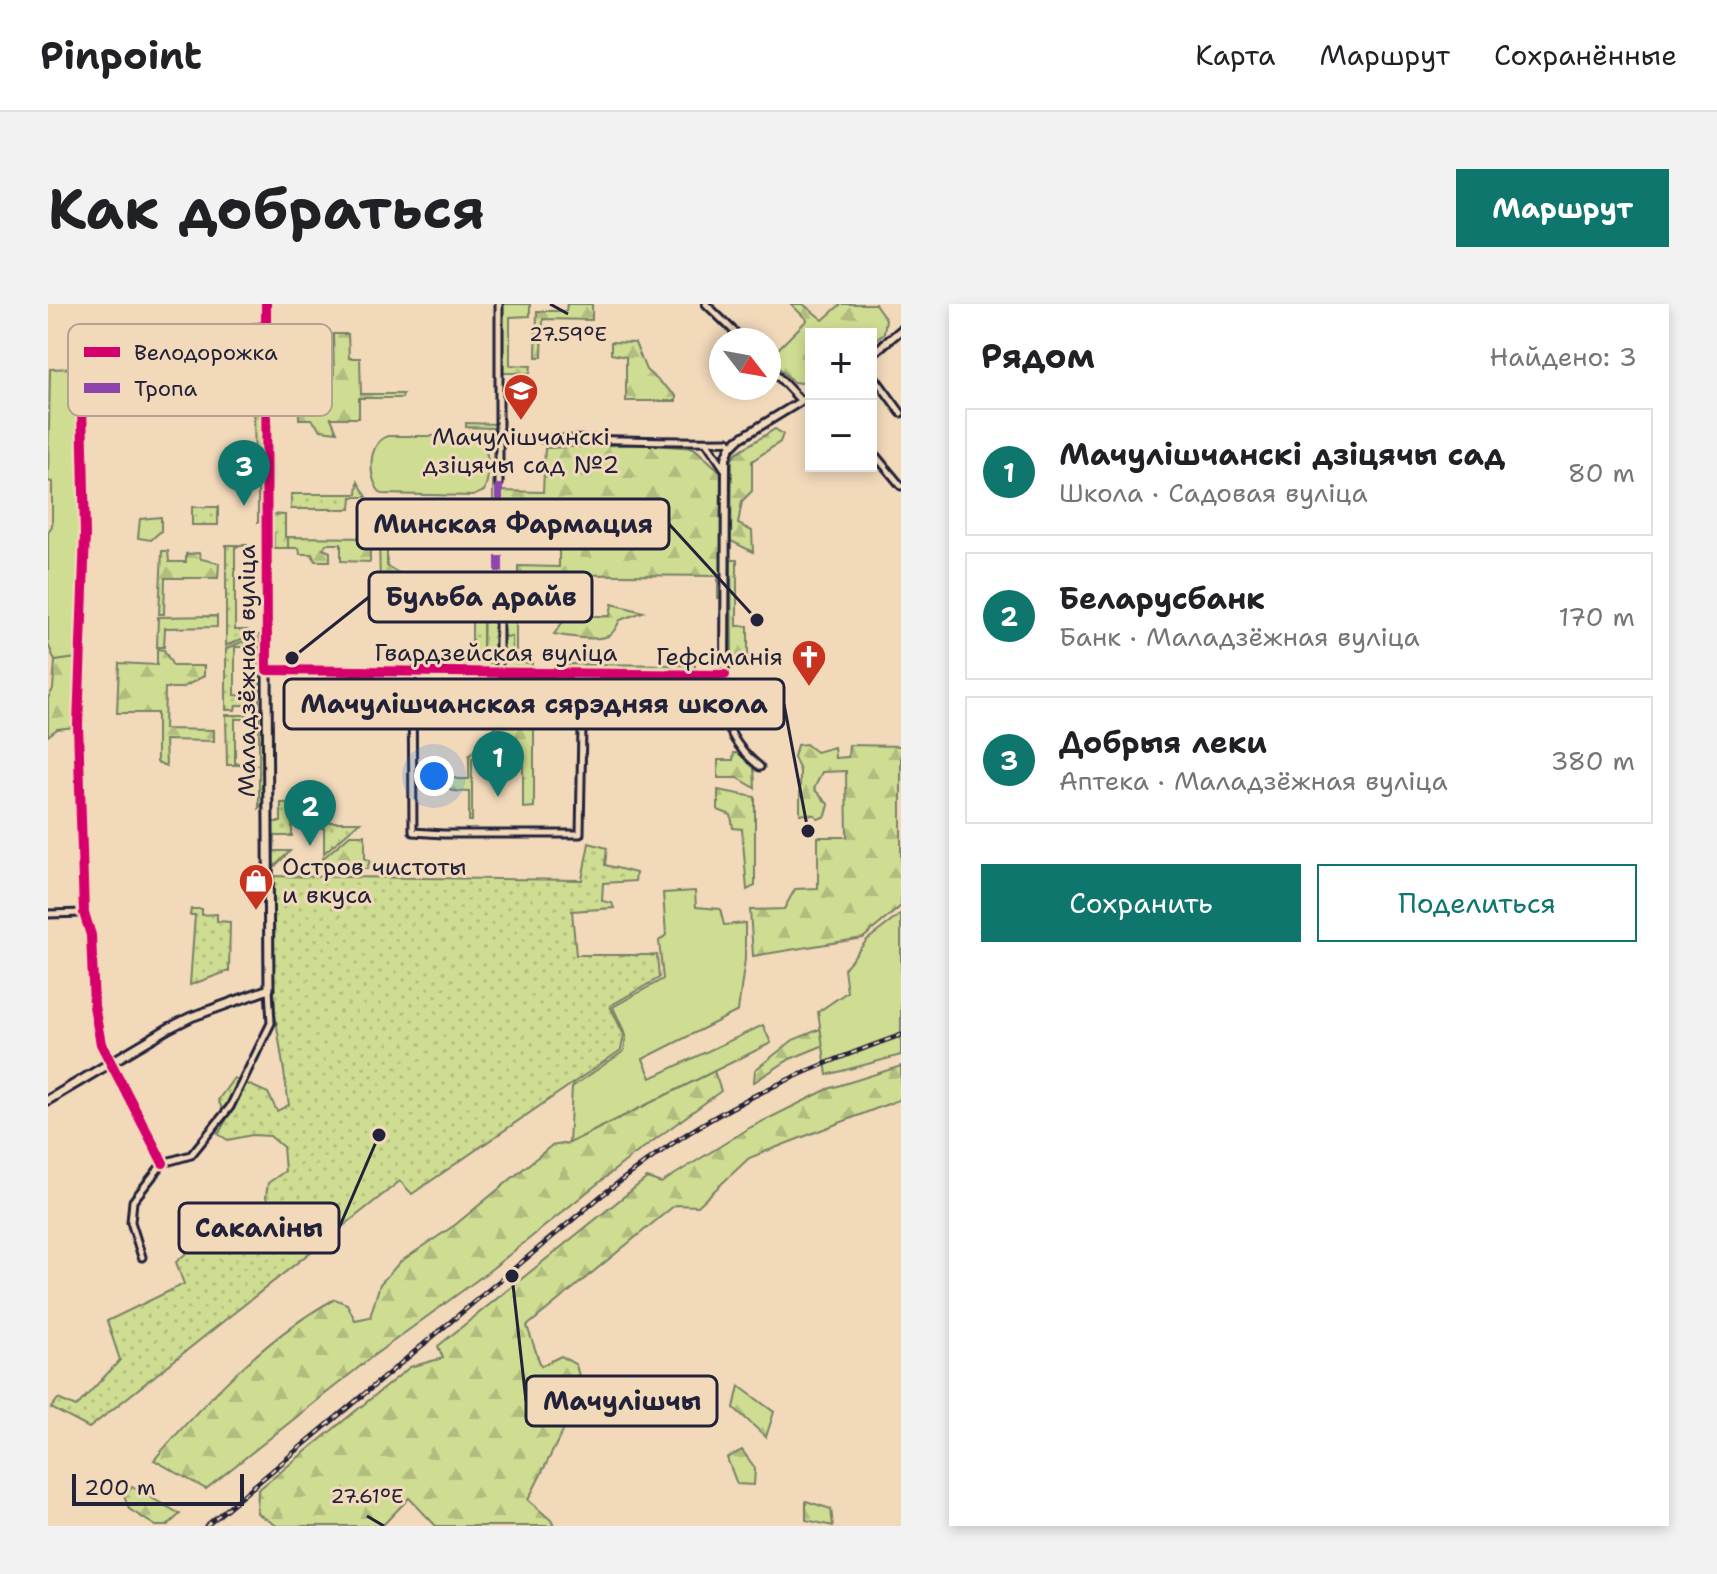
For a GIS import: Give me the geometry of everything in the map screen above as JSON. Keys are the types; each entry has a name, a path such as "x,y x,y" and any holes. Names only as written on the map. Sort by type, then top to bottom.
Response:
{"main road":[{"name":"Маладзёжная вуліца","path":"267,670 269,989"},
{"path":"48,1100 191,1017 269,989"}],"street":[{"path":"499,304 499,484"},
{"path":"706,304 731,328"},
{"path":"877,350 901,331"},
{"path":"781,380 801,401"},
{"path":"877,380 901,413"},
{"path":"760,767 733,742 727,720 724,468 732,445 805,399"},
{"path":"82,416 85,535 78,725 84,913 91,935 96,1019 103,1050 163,1163"},
{"name":"Маладзёжная вуліца","path":"266,416 267,670"},
{"path":"543,439 728,441 732,445"},
{"path":"707,443 724,468"},
{"path":"877,457 901,486"},
{"path":"499,603 499,672"},
{"name":"Гвардзейская вуліца","path":"267,670 725,675"},
{"path":"412,673 413,832 443,834 580,834 583,674"},
{"path":"725,696 759,697"},
{"path":"48,914 84,913"},
{"path":"142,1257 131,1222 133,1201 163,1163 191,1155 230,1107 271,1023 269,989"}],"green space":[{"path":"501,304 530,304 530,316 510,317 510,365 531,366 530,373 500,373"},
{"path":"567,304 592,304 592,320 543,319 542,357 536,357 537,311 566,311"},
{"path":"791,304 803,304 823,320 841,304 875,304 886,319 884,333 877,339 877,328 805,328 805,383 793,382 781,370 781,346 807,320"},
{"path":"333,334 348,334 349,358 360,358 361,394 403,394 402,398 359,398 359,418 331,418 337,432 321,430 311,419 299,419 299,416 332,416"},
{"path":"611,342 635,343 646,370 676,396 676,401 626,401 626,357 611,354"},
{"path":"68,368 68,416 78,416 82,538 76,658 55,661 48,644 48,532 52,526 52,482 48,481 50,369"},
{"path":"254,416 264,416 265,522 258,522 258,489 255,488"},
{"path":"466,423 496,424 497,542 493,542 493,428 466,427"},
{"path":"775,429 783,434 780,442 752,461 752,491 742,501 738,524 752,531 753,552 731,541 732,460 736,453"},
{"path":"388,436 471,436 481,440 488,465 484,491 473,496 382,494 374,480 372,462 376,446"},
{"path":"640,444 694,448 721,472 722,598 718,598 718,576 518,574 518,566 559,567 559,523 501,522 501,491 543,492 545,448"},
{"path":"358,482 367,497 352,497 351,509 291,509 291,494 357,494"},
{"path":"192,507 218,507 218,525 192,525"},
{"path":"268,514 285,515 288,548 274,548 274,533 268,532"},
{"path":"161,517 161,531 151,540 138,538 140,519"},
{"path":"288,537 370,538 370,562 341,561 341,544 326,544 323,549 330,552 330,561 315,561 312,554 300,554 299,548 288,548"},
{"path":"379,538 387,538 387,566 407,578 415,579 416,590 432,590 433,579 496,579 496,600 430,600 397,584 380,583"},
{"path":"226,545 248,545 235,547 235,630 248,630 248,636 226,646"},
{"path":"162,551 168,551 169,562 186,562 186,554 199,553 201,559 219,563 218,578 165,578 164,614 159,614"},
{"path":"731,560 737,560 737,626 748,626 748,657 732,657"},
{"path":"501,579 516,588 516,651 512,651 512,637 501,636"},
{"path":"612,604 643,612 620,620 608,636 582,638 554,634 567,616 610,616"},
{"path":"459,606 483,606 483,662 497,663 497,667 455,667 455,663 472,662 472,613 459,612"},
{"path":"484,606 497,606 497,662 483,662"},
{"path":"217,616 217,627 165,628 164,647 157,647 158,617"},
{"path":"259,635 265,635 265,711 259,711"},
{"path":"501,636 512,636 516,663 532,663 532,667 502,667"},
{"path":"248,639 248,647 235,647 235,695 248,696 248,705 236,705 235,710 226,710 226,649"},
{"path":"157,649 164,650 173,666 204,666 204,676 182,688 165,688 164,729 214,730 214,741 165,740 166,766 157,762 157,713 117,713 119,663 157,665"},
{"path":"76,658 75,727 57,729 48,736 48,698 53,689 55,661"},
{"path":"568,664 695,665 695,669 568,668"},
{"path":"226,715 248,715 248,719 235,719 235,763 258,765 227,765"},
{"path":"259,715 265,716 265,801 259,808"},
{"path":"500,722 534,722 534,807 523,808 523,759 472,758 472,821 469,821 469,792 452,791 441,782 441,773 457,779 469,779 469,756"},
{"path":"806,744 816,752 834,747 835,758 848,757 849,745 901,746 901,906 863,938 753,956 750,910 784,909 795,889 818,888 818,837 847,837 846,771 822,772 814,789 829,805 826,816 818,819 815,815 800,814 800,771 794,757 797,745"},
{"path":"734,753 754,767 755,788 738,778 718,778 718,760 733,760"},
{"path":"718,790 755,797 755,886 747,890 742,829 733,828 731,815 718,810"},
{"path":"281,803 292,803 292,836 275,836 274,851 290,851 272,869 272,822 281,822"},
{"path":"296,822 360,822 324,853 324,828 296,828"},
{"path":"350,835 365,835 365,859 370,860 367,869 340,869 323,865 322,859"},
{"path":"589,843 607,848 605,865 636,873 635,881 603,883 602,901 612,903 614,908 572,911 576,955 657,955 659,978 610,1006 624,1035 621,1050 412,1194 400,1181 89,1428 51,1408 58,1399 76,1407 120,1360 107,1321 184,1284 176,1262 205,1237 270,1216 266,1196 268,1183 285,1171 283,1147 270,1136 252,1135 228,1140 218,1134 227,1119 218,1100 234,1078 268,1093 277,1111 289,1105 275,1013 269,876 582,880"},
{"path":"695,891 696,907 720,909 724,925 745,923 745,959 738,1011 643,1059 651,1078 763,1025 771,1043 569,1143 572,1087 624,1051 626,1036 613,1007 663,979 659,941 666,935 663,893"},
{"path":"191,909 202,909 202,915 217,914 217,921 230,922 229,971 190,985 195,915 190,915"},
{"path":"901,914 901,1055 827,1075 818,1012 847,992 844,969 867,940"},
{"path":"901,996 896,1016 790,1059 754,1082 755,1070 793,1040"},
{"path":"901,1066 901,1099 749,1158 698,1206 675,1205 527,1326 541,1366 561,1356 576,1365 583,1391 528,1500 554,1526 436,1526 409,1498 382,1526 277,1526 257,1513 258,1490 410,1367 443,1358 438,1346 647,1178 661,1183 751,1127 828,1089"},
{"path":"714,1071 721,1091 627,1160 484,1275 373,1356 206,1489 154,1460 238,1371 310,1314 335,1299 347,1304 355,1320 370,1317 380,1284 400,1262 455,1225 551,1146 569,1143"},
{"path":"739,1386 774,1412 766,1437 734,1408"},
{"path":"742,1450 755,1468 754,1485 737,1484 727,1458"},
{"path":"132,1487 180,1514 167,1526 156,1526 129,1509 124,1496"},
{"path":"806,1501 831,1509 833,1526 806,1520"}],"railway":[{"path":"206,1526 601,1196 678,1139 767,1090 901,1035"}],"marked path":[{"path":"499,484 499,603"}],"cycle path":[{"path":"266,304 266,324"},
{"path":"82,416 85,535 78,725 84,913 91,935 94,1006 101,1044 163,1163"},
{"path":"266,416 267,670 725,675"}],"place":[{"name":"Мачулішчанскі дзіцячы сад №2","path":"521,422"},
{"name":"Добрыя леки","path":"244,506"},
{"name":"Минская Фармация","path":"757,620"},
{"name":"Бульба драйв","path":"292,658"},
{"name":"Гефсіманія","path":"809,688"},
{"name":"Мачулішчанскі дзіцячы сад","path":"498,797"},
{"name":"Мачулішчанская сярэдняя школа","path":"808,831"},
{"name":"Беларусбанк","path":"310,846"},
{"name":"Остров чистоты и вкуса","path":"256,912"},
{"name":"Сакаліны","path":"379,1135"},
{"name":"Мачулішчы","path":"512,1276"}]}
